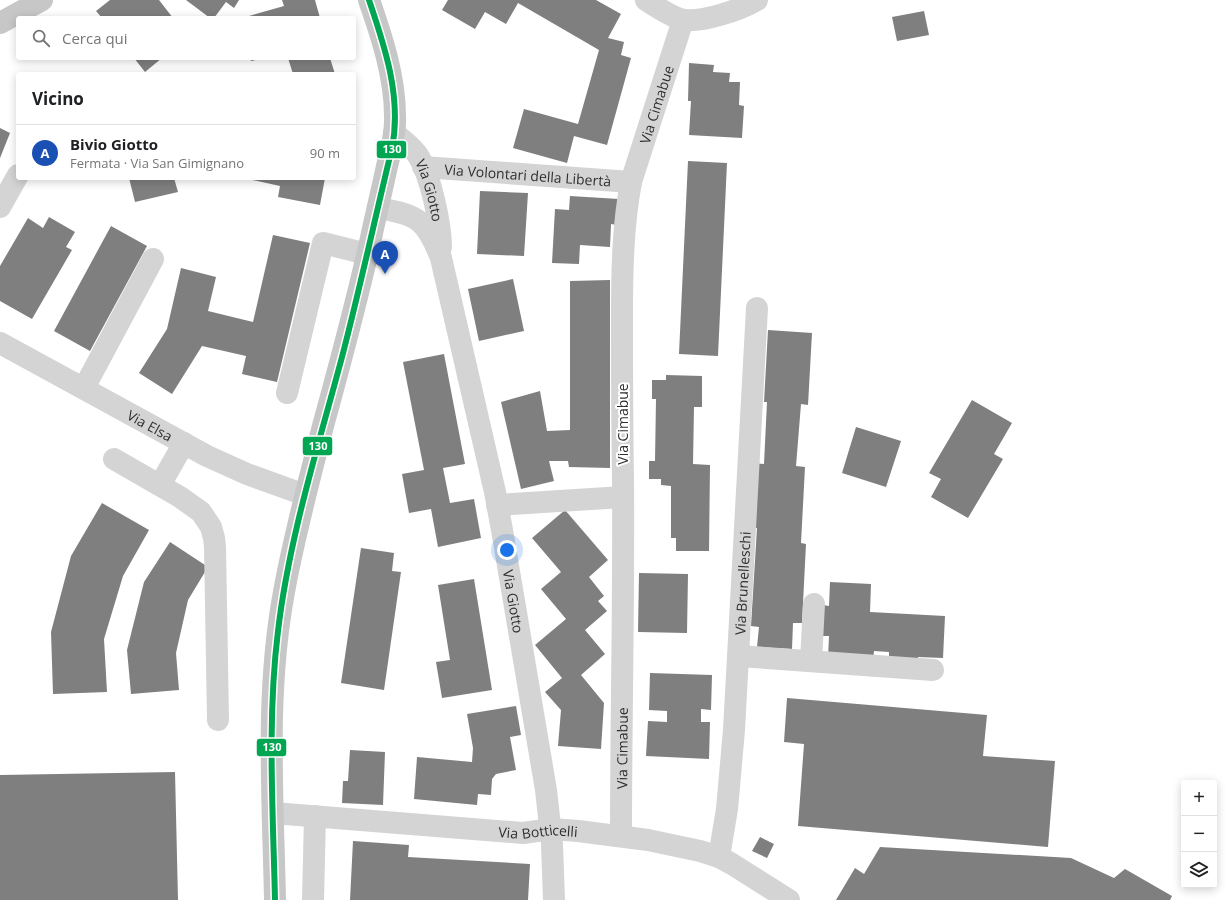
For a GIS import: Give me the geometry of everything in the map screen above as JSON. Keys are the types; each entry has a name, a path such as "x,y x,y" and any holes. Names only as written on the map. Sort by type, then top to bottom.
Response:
{"main road":[{"path":"0,23 42,0"},
{"path":"275,900 271,723 274,654 284,591 305,495 353,314 378,208 396,120 391,76 369,0"}],"street":[{"path":"646,0 683,20 725,14 757,0"},
{"name":"Via Cimabue","path":"621,836 623,496 622,364 623,270 626,212 632,182 683,20"},
{"name":"Via Giotto","path":"394,133 416,154 423,167 437,216 441,258"},
{"name":"Via Volontari della Libertà","path":"423,167 632,182"},
{"path":"0,207 16,179"},
{"name":"Via Giotto","path":"378,208 402,213 422,223 433,238 441,258 497,505 545,782 551,829 554,900"},
{"path":"287,393 323,243 367,254"},
{"path":"84,388 154,259"},
{"name":"Via Brunelleschi","path":"719,857 727,809 739,656 757,308"},
{"name":"Via Elsa","path":"0,343 207,456 305,495"},
{"path":"160,485 184,443"},
{"path":"114,459 180,497 201,512 211,527 215,547 218,720"},
{"path":"497,505 623,496"},
{"path":"811,661 814,604"},
{"path":"739,656 933,670"},
{"name":"Via Botticelli","path":"273,813 522,833 551,829 648,840 690,848 719,857 789,900"},
{"path":"313,900 314,816"}],"building":[{"path":"110,0 159,0 171,16 100,16 96,11"},
{"path":"186,0 239,0 234,8 226,2 216,16 207,16"},
{"path":"282,0 315,0 319,16 249,16 284,6"},
{"path":"448,0 596,0 621,14 608,38 624,42 621,55 631,58 607,145 574,136 567,163 513,148 524,109 578,124 599,50 518,3 506,24 485,12 475,29 442,10"},
{"path":"924,11 929,35 897,41 892,17"},
{"path":"136,60 160,60 145,72"},
{"path":"289,60 331,60 334,72 292,72"},
{"path":"689,63 714,65 713,72 730,73 729,82 740,82 739,105 744,106 742,138 689,135 691,101 688,101"},
{"path":"0,128 10,133 0,158"},
{"path":"688,161 727,163 718,356 679,354"},
{"path":"130,180 175,180 178,192 135,202"},
{"path":"253,180 325,180 320,205 278,197 280,186"},
{"path":"480,191 528,193 524,256 477,254"},
{"path":"570,196 619,199 617,225 611,224 610,247 580,245 579,264 552,263 555,209 569,210"},
{"path":"49,217 75,232 66,247 72,250 32,319 0,301 0,266 28,218 43,228"},
{"path":"111,226 147,246 90,351 54,331"},
{"path":"273,235 310,243 277,382 242,374 246,356 202,346 172,394 139,373 167,329 181,268 216,277 208,311 253,322"},
{"path":"513,279 524,331 479,341 468,289"},
{"path":"610,280 610,468 569,467 568,461 549,461 554,481 521,489 501,402 540,391 547,431 570,430 570,281"},
{"path":"768,330 812,333 808,405 801,404 796,466 805,467 801,543 806,544 802,623 793,623 792,649 757,647 759,627 751,626 757,528 749,527 752,463 764,464 767,402 764,402"},
{"path":"444,354 465,464 443,468 450,503 474,499 481,538 438,547 431,509 409,513 402,474 424,470 403,362"},
{"path":"666,375 702,376 702,407 694,407 693,464 710,465 709,551 676,551 676,538 671,538 671,486 661,485 661,479 649,479 649,461 655,461 656,399 652,399 652,380 666,380"},
{"path":"972,400 1012,423 994,454 1003,459 968,518 931,497 941,479 929,473"},
{"path":"856,427 901,441 886,487 842,473"},
{"path":"102,503 149,530 123,576 104,639 107,692 53,694 51,632 71,556"},
{"path":"565,510 608,560 589,577 604,596 598,601 607,611 585,630 605,654 581,675 604,703 601,749 558,746 561,710 545,692 562,678 535,645 566,619 541,589 561,572 532,538"},
{"path":"170,542 208,567 188,600 176,653 179,690 131,694 127,650 144,582"},
{"path":"361,548 394,553 392,571 401,572 384,690 341,683"},
{"path":"639,573 688,574 687,633 638,632"},
{"path":"474,579 492,690 442,698 436,662 450,660 438,585"},
{"path":"830,582 871,584 870,612 945,616 943,658 918,657 918,661 889,660 889,652 874,651 873,661 828,658 829,636 822,636 823,605 829,606"},
{"path":"650,673 712,675 711,710 701,709 701,722 710,722 709,759 646,756 648,721 667,722 667,711 649,710"},
{"path":"787,698 987,715 983,756 1055,761 1048,847 798,826 804,744 784,742"},
{"path":"516,706 521,735 510,737 516,770 496,774 492,779 491,795 478,794 477,805 414,799 417,757 472,762 473,748 467,714"},
{"path":"350,750 385,752 383,805 342,803 343,781 348,781"},
{"path":"175,772 178,900 0,900 0,775"},
{"path":"760,837 774,844 767,858 752,851"},
{"path":"353,841 409,845 408,857 530,864 528,900 350,900"},
{"path":"880,847 1071,858 1114,878 1125,869 1172,896 1170,900 836,900 855,868 864,874"}],"transit line":[{"name":"130","path":"275,900 272,799 272,731 275,664 283,596 289,562 305,493 355,305 392,148 395,129 395,110 390,73 381,36 369,0"}],"place":[{"name":"Bivio Giotto","path":"385,274"}]}
